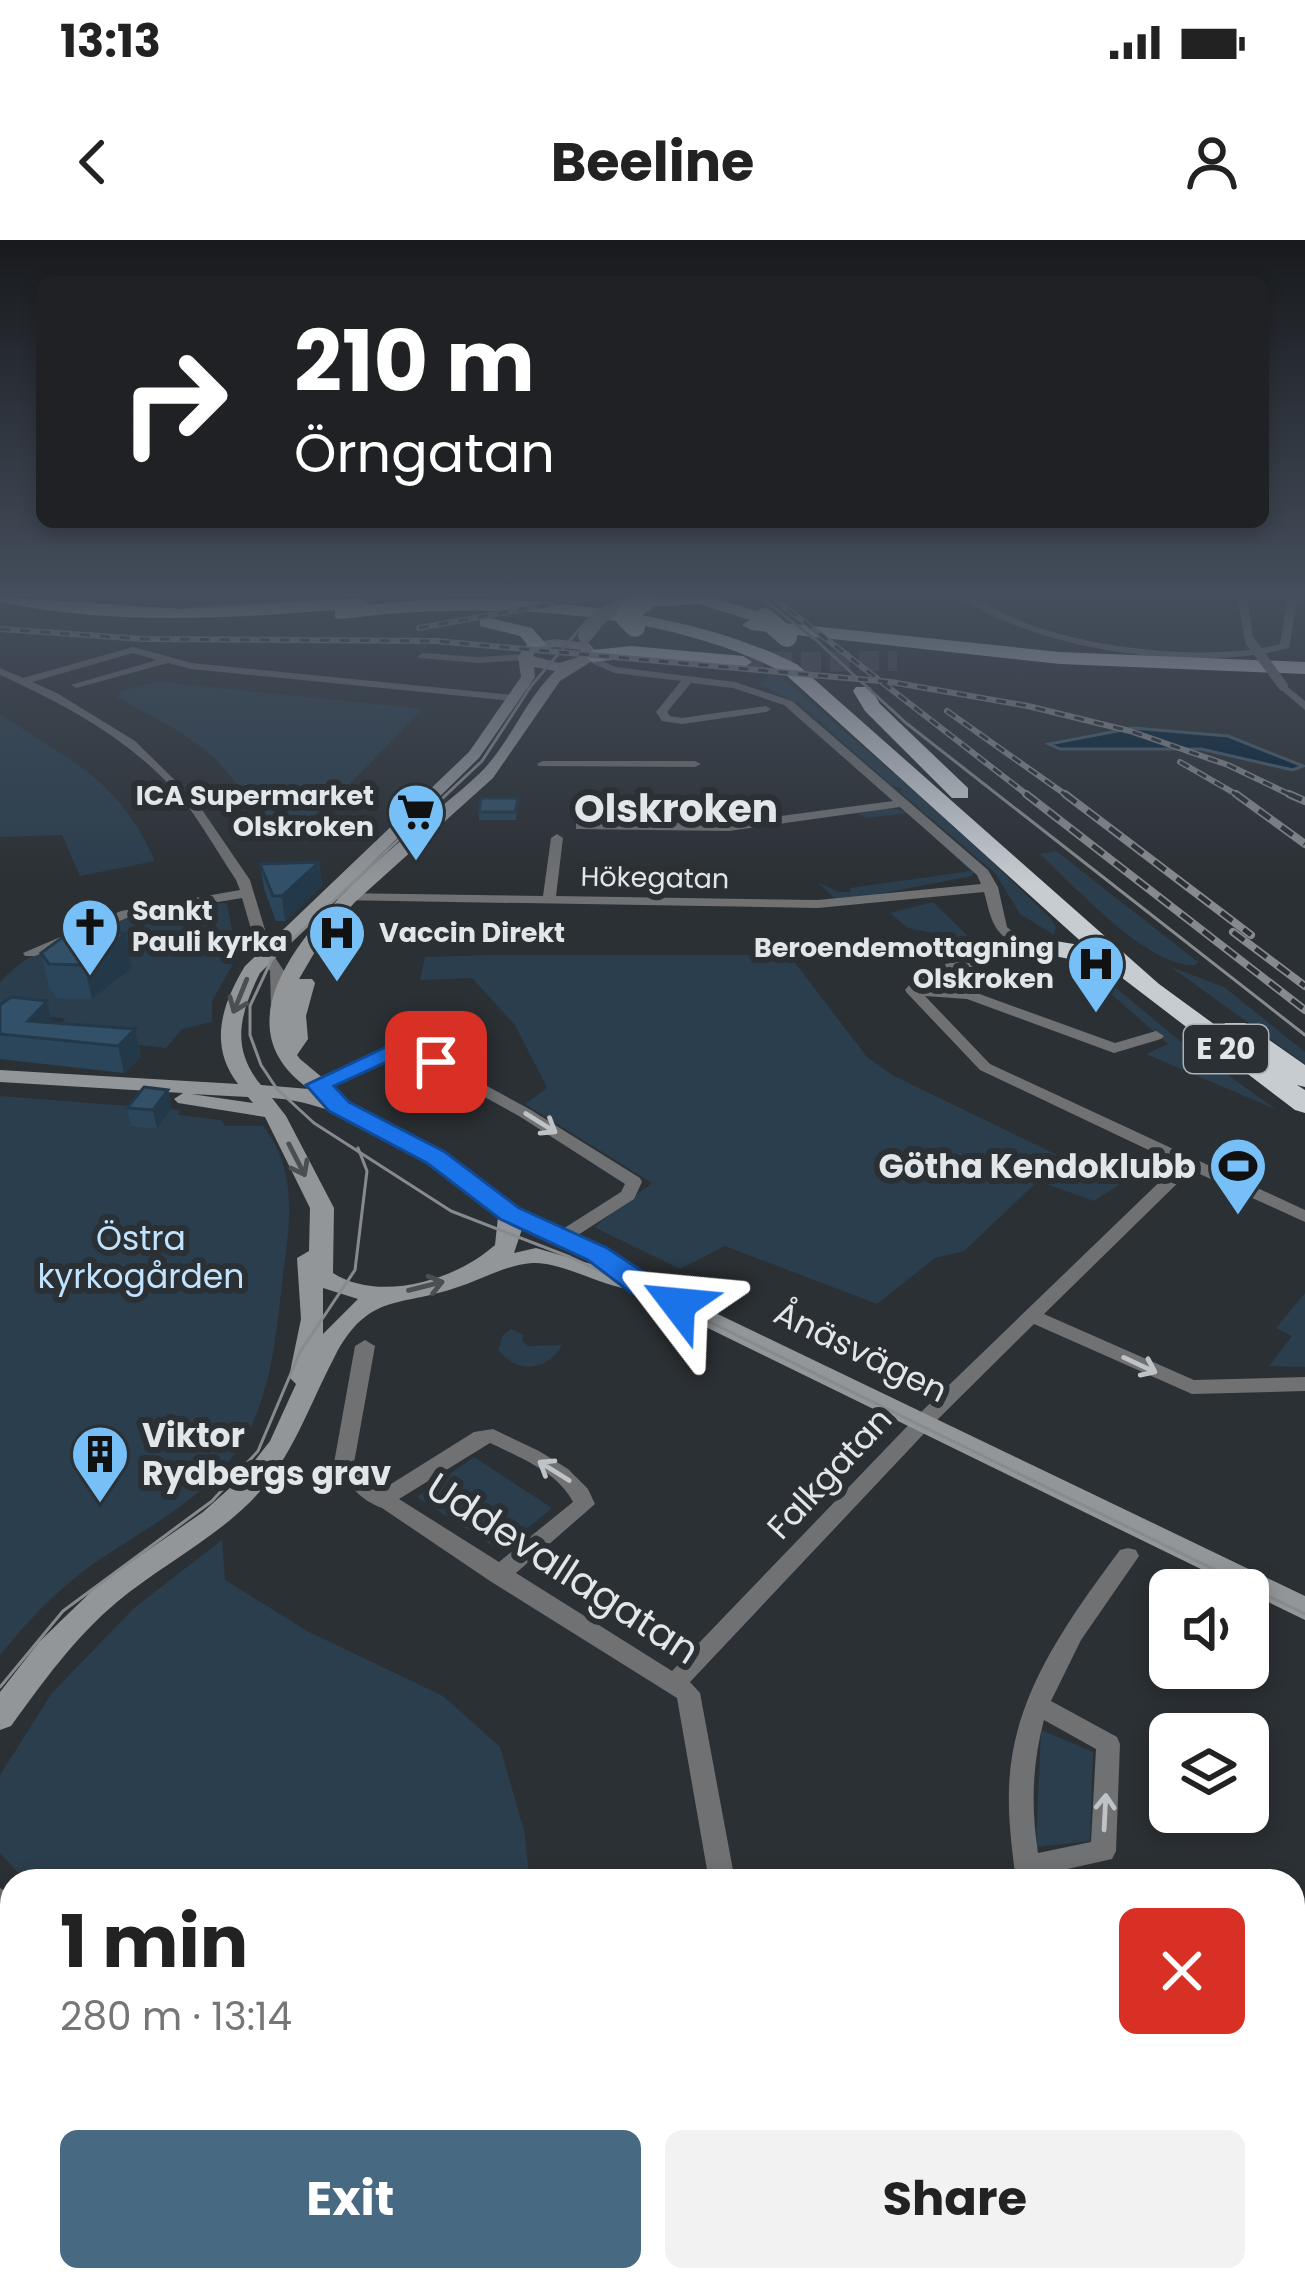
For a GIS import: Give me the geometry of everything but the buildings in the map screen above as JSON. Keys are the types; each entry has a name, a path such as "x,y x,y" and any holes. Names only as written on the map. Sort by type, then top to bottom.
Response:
{"highway":[{"path":"796,693 841,715"},
{"name":"E 20","path":"816,693 1150,990 1305,1104"},
{"name":"E 20","path":"844,693 1182,991 1305,1078"},
{"path":"864,693 872,707 977,813"},
{"path":"1022,876 1019,883 1062,933 1031,945"},
{"path":"1031,945 1082,953 1121,980 1150,990"}],"street":[{"path":"45,693 131,743 205,822 248,893 266,953 278,970 278,1009 292,1080 263,1096 183,1093"},
{"path":"464,693 513,698"},
{"path":"183,1093 211,1070 227,1044 236,1002 266,953 474,755 517,693"},
{"path":"278,1009 303,949 352,896 487,775 540,693"},
{"path":"679,693 661,712 662,723 766,709"},
{"path":"775,693 983,873 991,887 999,931 1031,945"},
{"path":"542,764 695,764"},
{"path":"580,826 730,827 902,803"},
{"path":"549,901 557,838"},
{"name":"Hökegatan","path":"319,900 352,896 818,904 991,887"},
{"path":"30,953 126,914 248,893"},
{"path":"257,925 293,926"},
{"path":"912,990 928,972 1011,955 1031,945"},
{"path":"266,953 303,949 315,958 298,1002 298,1039 291,1062"},
{"path":"912,990 969,995 1114,1048 1156,1036"},
{"path":"912,990 985,1066 1305,1217"},
{"path":"227,1044 263,1096 322,1208 321,1276 326,1281 361,1294 385,1294 536,1255 640,1286"},
{"path":"318,1085 393,1048 412,1049 634,1182 628,1195 561,1238"},
{"path":"0,1080 335,1104 336,1099 291,1062"},
{"name":"Ånäsvägen","path":"335,1104 436,1158 509,1214 598,1254 640,1286 1305,1609"},
{"name":"Falkgatan","path":"676,1682 924,1421 1189,1162"},
{"path":"473,1273 505,1249 511,1235 509,1214"},
{"path":"301,1400 313,1318 310,1242 321,1222"},
{"path":"0,1718 83,1614 212,1520 250,1486 282,1442 337,1327 351,1312 385,1294"},
{"path":"1034,1316 1192,1387 1305,1384"},
{"name":"Uddevallagatan","path":"365,1346 344,1463 356,1482 688,1693 720,1869"},
{"path":"381,1501 481,1437 498,1438 555,1470 580,1489 584,1504 498,1575"},
{"path":"1028,1869 1020,1788 1025,1736 1069,1635 1128,1556"},
{"path":"1036,1704 1108,1744 1103,1851 1044,1869"}],"green space":[{"path":"121,693 266,693 421,709 319,811 285,829 272,824 212,755 117,697"},
{"path":"776,693 799,693 960,830 1050,918 1056,927 1054,935 1020,914 995,873 800,704"},
{"path":"0,714 108,790 125,809 155,861 80,876 62,835 0,837"},
{"path":"887,807 908,812 974,872 972,876 834,898 818,882 838,892 851,892 850,888 971,871 908,813 866,818 858,814"},
{"path":"1056,851 1196,965 1157,954 1113,923 1040,854"},
{"path":"933,902 979,947 948,954 939,944 945,941 942,935 908,928 890,913"},
{"path":"227,903 237,957 212,1001 212,1022 182,1029 166,1048 55,1036 65,1018 5,1014 0,1006 0,982 23,962 76,933 136,915"},
{"path":"1059,950 1075,954 1180,1041 1277,1110 1146,1054 1168,1044 1067,955 1052,955"},
{"path":"789,955 867,1057 894,1076 1119,1185 1094,1201 1038,1181 964,1251 935,1258 877,1304 725,1246 680,1269 594,1227 652,1183 525,1104 547,1088 515,1025 472,978 420,980 425,957"},
{"path":"1171,967 1224,987 1305,1052 1305,1064"},
{"name":"Östra kyrkogården","path":"0,1096 180,1110 178,1115 221,1120 225,1126 263,1126 281,1159 289,1211 268,1375 255,1417 232,1458 194,1496 73,1580 0,1655"},
{"path":"1305,1293 1305,1367 1269,1366 1292,1336 1276,1328"},
{"path":"511,1329 524,1335 522,1341 528,1346 562,1345 548,1361 522,1366 498,1350 503,1335"},
{"path":"474,1457 552,1508 500,1551 417,1497"},
{"path":"222,1540 225,1580 307,1631 443,1696 500,1747 524,1830 529,1869 15,1869 0,1853 0,1775 52,1693 134,1608"},
{"path":"1041,1730 1093,1752 1090,1841 1036,1847"}],"shaded area":[{"path":"1133,728 1228,736 1303,766 1293,770 1201,749 1060,749 1049,744"}],"tram line":[{"path":"360,1152 314,1123 277,1089 250,1035 250,1006 272,959 482,761 527,693"},
{"path":"873,693 1305,1035"},
{"path":"358,1148 360,1152"},
{"path":"0,1687 63,1611 212,1501 258,1451 300,1352 355,1270 367,1171 360,1152"},
{"path":"360,1152 451,1211 570,1257 718,1326 1305,1614"}],"railway":[{"path":"895,693 1030,797"},
{"path":"952,693 1130,731 1228,765 1295,797"},
{"path":"947,711 1068,797"},
{"path":"1180,762 1237,795"},
{"path":"1026,794 1305,1010"},
{"path":"1065,794 1068,797"},
{"path":"1289,794 1305,801"},
{"path":"1237,795 1241,797"},
{"path":"1237,795 1305,844"},
{"path":"1068,797 1251,935"},
{"path":"1233,932 1305,986"}],"place":[{"name":"ICA Supermarket Olskroken","path":"416,863"},
{"name":"Sankt Pauli kyrka","path":"90,978"},
{"name":"Vaccin Direkt","path":"337,984"},
{"name":"Beroendemottagning Olskroken","path":"1096,1015"},
{"name":"Götha Kendoklubb","path":"1238,1217"},
{"name":"Viktor Rydbergs grav","path":"100,1505"}],"district":[{"name":"Olskroken","path":"676,808"}],"route":[{"path":"436,1062 403,1046 318,1085 336,1099 337,1106 436,1158 509,1214 598,1254 640,1286 678,1304"}]}
